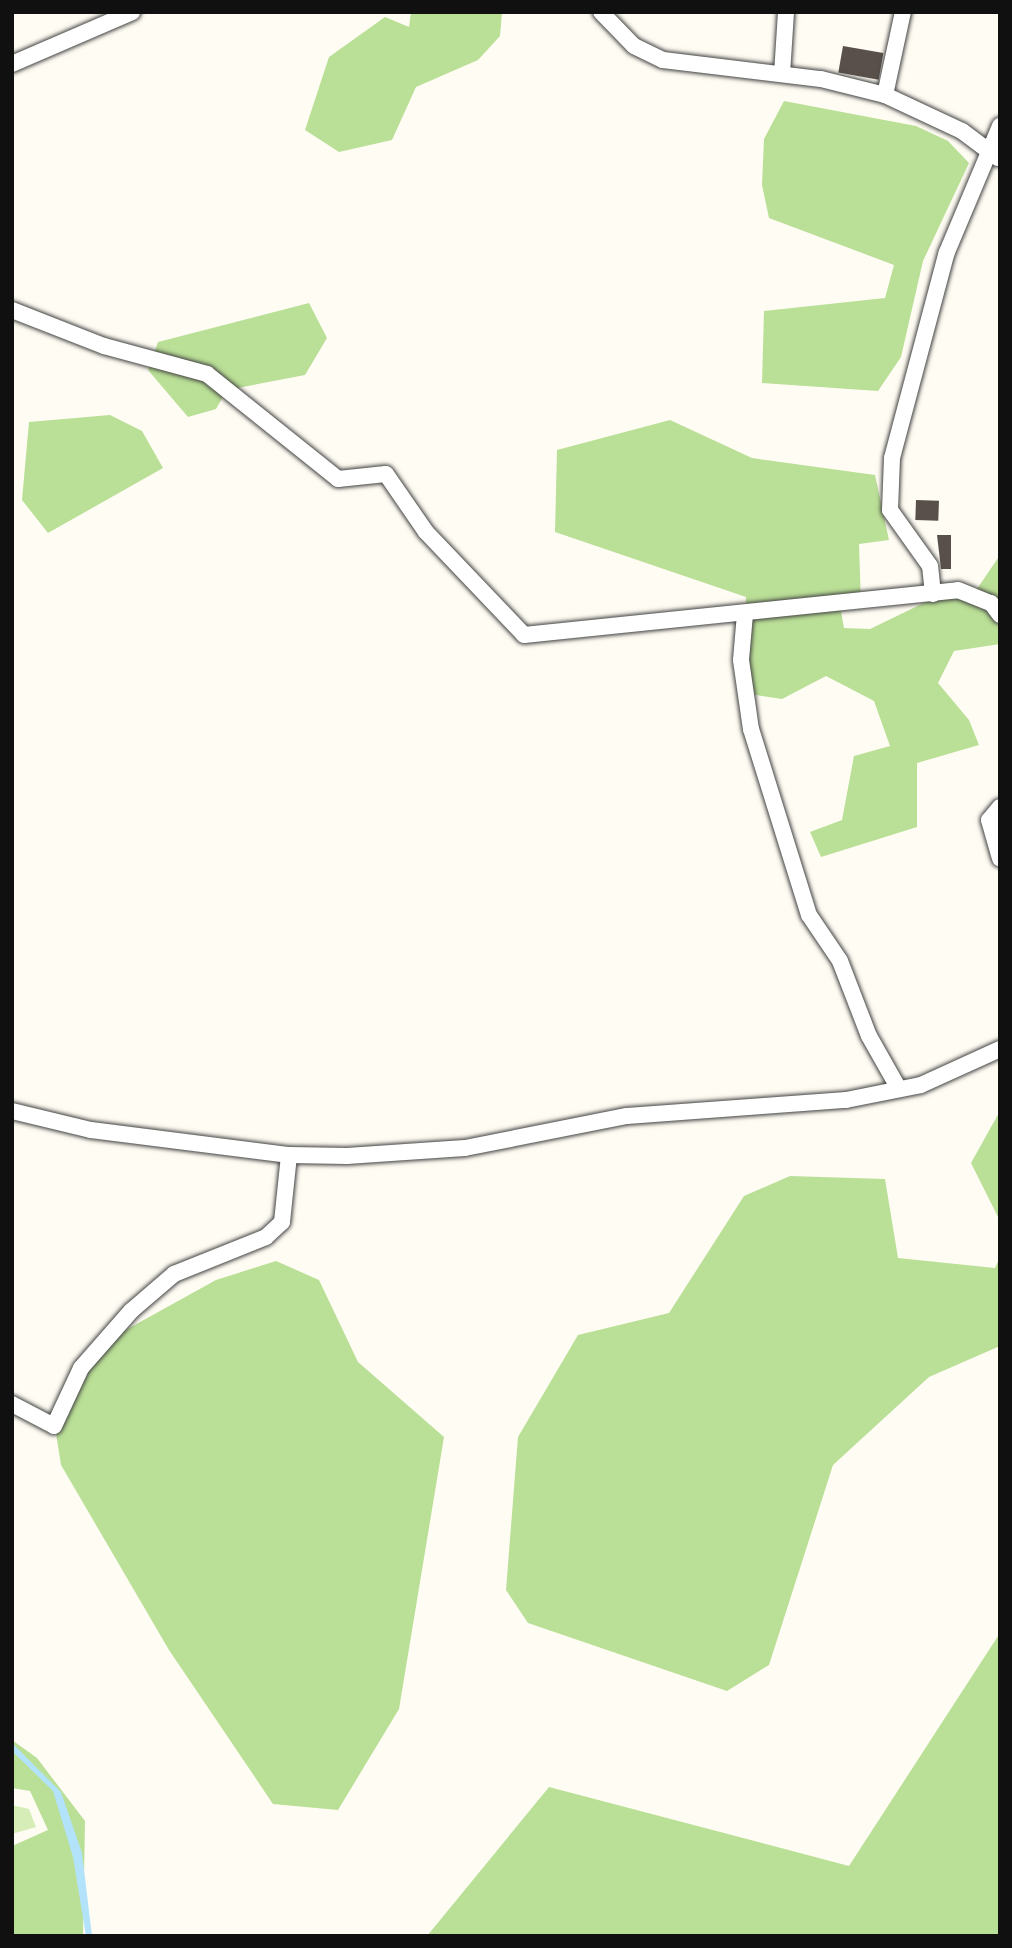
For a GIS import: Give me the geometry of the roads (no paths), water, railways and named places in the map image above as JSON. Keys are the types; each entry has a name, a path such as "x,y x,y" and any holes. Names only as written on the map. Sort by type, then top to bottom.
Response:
{"street":[{"path":"12,64 132,12"},
{"path":"601,12 634,46 663,60 782,74 885,95 962,131 996,157"},
{"path":"782,74 786,12"},
{"path":"885,95 903,12"},
{"path":"933,594 930,566 890,510 892,458 947,253 996,157 1000,126"},
{"path":"12,310 104,346 207,374 338,478 386,474 426,532 524,635 958,590 991,604 1000,615"},
{"path":"745,614 741,660 751,729 810,915 840,961 869,1036 899,1090"},
{"path":"1000,807 989,820 1000,858"},
{"path":"12,1111 91,1130 289,1155 465,1148 627,1116 807,1105 899,1090 946,1076 1000,1049"},
{"path":"12,1404 54,1426 81,1368 131,1311 210,1255 266,1237 282,1222 289,1155"}],"water":[{"path":"12,1743 61,1792 82,1853 92,1936 86,1936 73,1857 53,1791 12,1751"}]}
